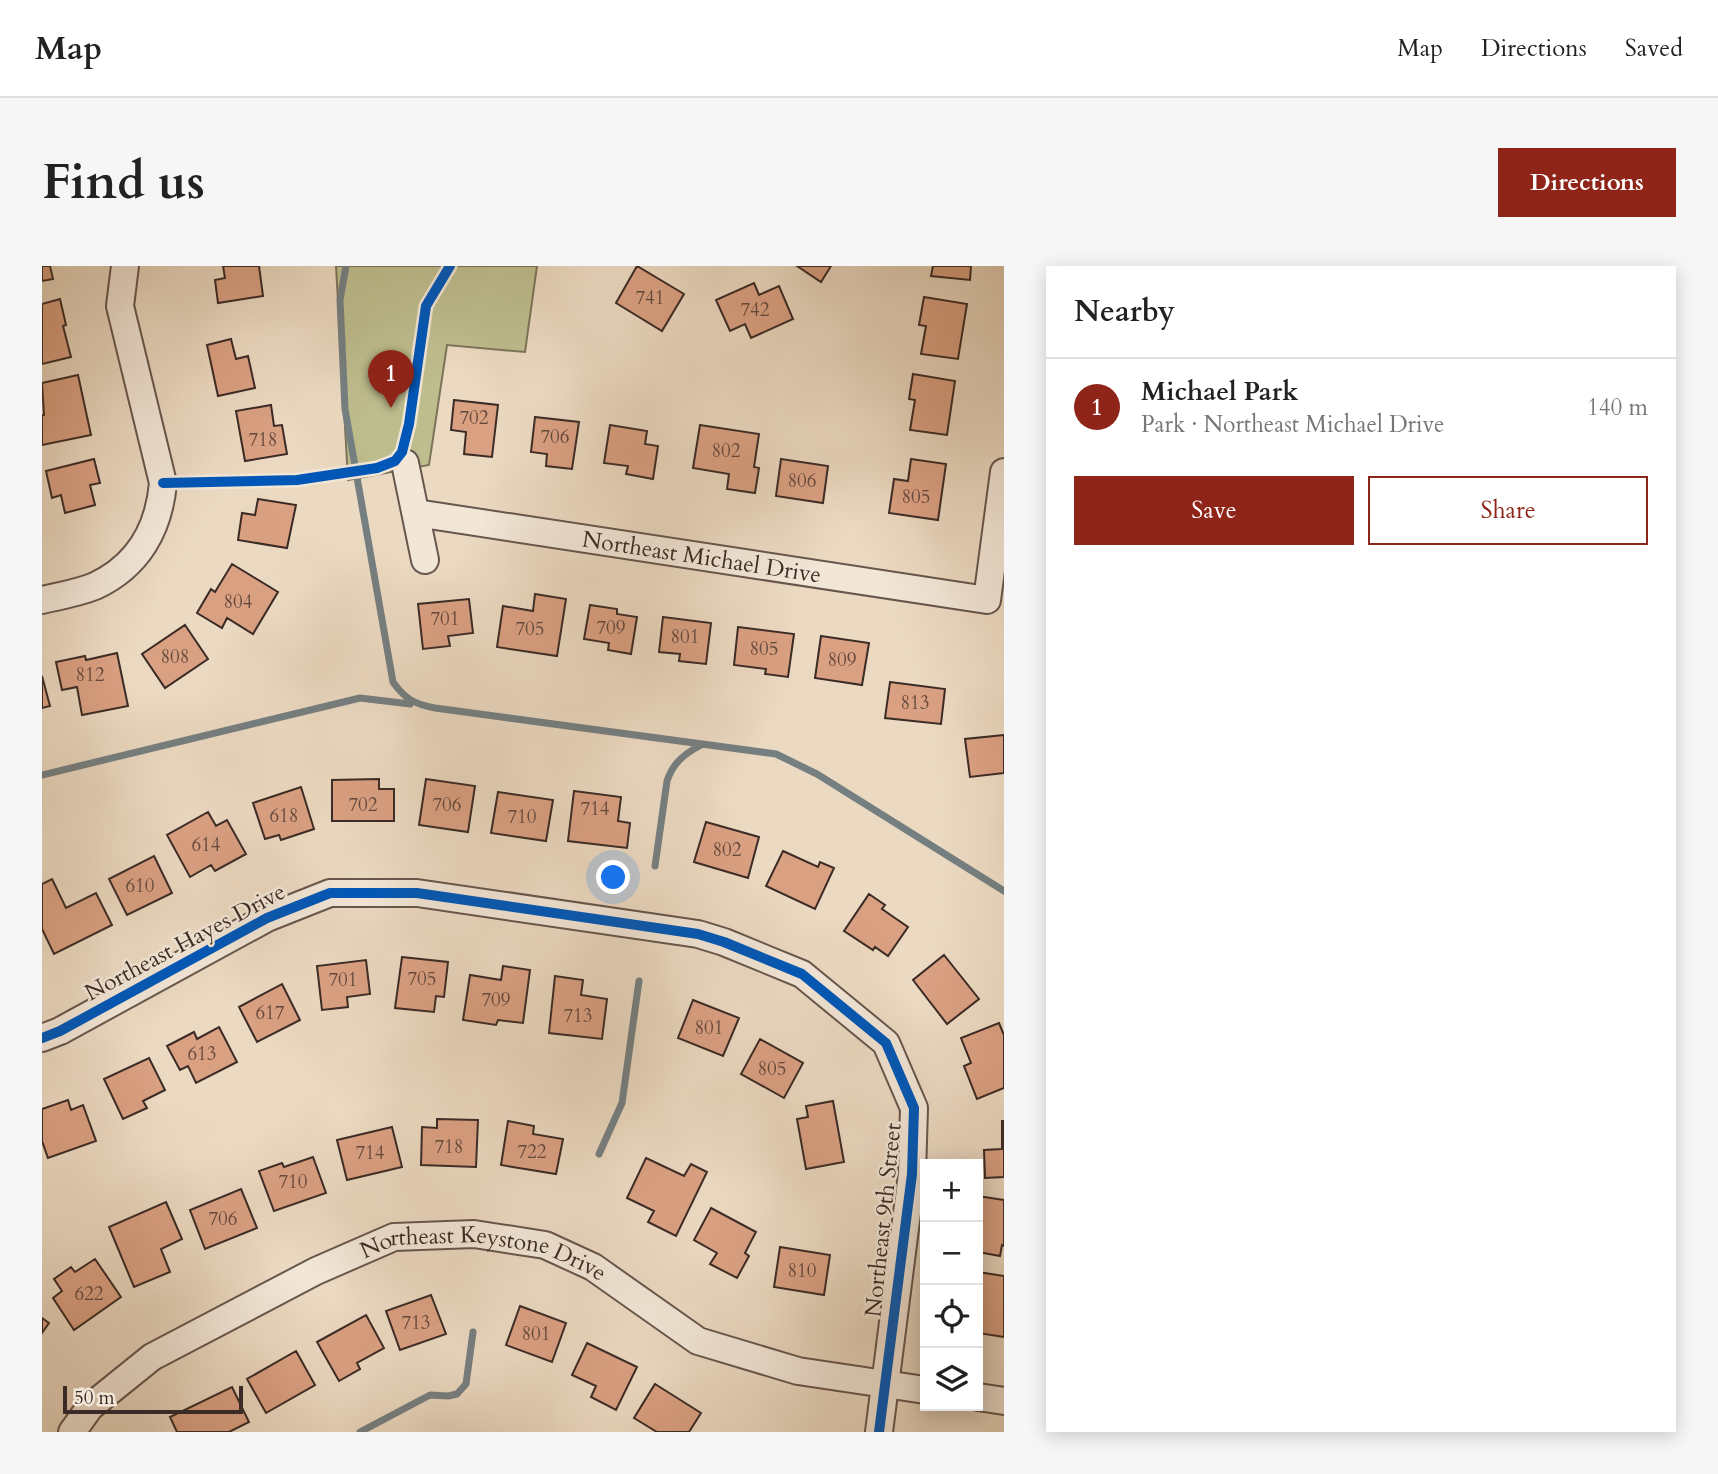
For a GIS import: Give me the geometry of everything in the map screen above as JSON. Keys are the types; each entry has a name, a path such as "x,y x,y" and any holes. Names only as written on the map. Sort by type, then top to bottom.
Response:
{"street":[{"path":"42,600 93,587 117,574 137,556 152,533 161,507 163,483 120,306 125,266"},
{"path":"405,463 425,560"},
{"name":"Northeast Michael Drive","path":"416,513 987,600 1004,472"},
{"name":"Northeast Hayes Drive","path":"42,1038 60,1031 267,918 330,893 417,892 688,932 724,942 802,974"},
{"name":"Northeast 9th Street","path":"802,974 886,1043 914,1108 912,1174 879,1432"},
{"name":"Northeast Keystone Drive","path":"72,1432 90,1407 152,1357 316,1271 394,1237 474,1234 545,1245 593,1267 698,1341 798,1371 920,1389"},
{"path":"983,1398 1004,1401"}],"path":[{"path":"163,483 297,480 336,474"}],"shaded area":[{"path":"336,266 537,266 525,352 447,345 429,465 348,480"}],"building":[{"path":"42,266 50,266 53,279 42,281"},
{"path":"223,266 259,266 263,296 218,303 215,280 225,278"},
{"path":"637,266 684,294 662,331 616,303"},
{"path":"797,266 831,266 821,282"},
{"path":"933,266 971,266 970,280 931,276"},
{"path":"754,283 759,295 779,286 793,319 751,338 745,324 730,331 716,300"},
{"path":"924,297 967,304 958,359 921,354 926,326 919,325"},
{"path":"60,299 71,357 42,364 42,304"},
{"path":"231,339 236,359 248,356 255,388 218,396 207,345"},
{"path":"913,374 955,381 947,435 910,430 915,400 909,399"},
{"path":"78,375 91,435 42,445 42,383"},
{"path":"454,400 498,405 492,457 464,454 466,432 451,430"},
{"path":"271,405 274,426 282,425 287,454 245,461 236,411"},
{"path":"535,417 579,422 572,469 546,466 547,454 531,452"},
{"path":"610,425 647,431 645,444 658,446 653,479 626,474 628,466 604,463"},
{"path":"700,425 759,434 754,467 759,468 755,493 727,489 729,474 693,468"},
{"path":"94,459 100,483 90,485 95,505 65,513 61,495 52,498 46,471"},
{"path":"781,459 828,466 823,503 776,496"},
{"path":"911,459 946,464 938,520 889,513 894,479 908,481"},
{"path":"258,499 296,505 287,548 238,540 242,513 255,515"},
{"path":"232,564 278,592 253,634 227,618 222,628 197,613 211,589 215,592"},
{"path":"535,594 566,599 557,656 497,647 503,606 533,611"},
{"path":"469,599 473,633 448,636 450,646 423,649 418,604"},
{"path":"590,605 617,609 617,614 637,617 631,654 608,650 609,643 584,639"},
{"path":"663,617 711,623 706,664 679,661 680,654 659,652"},
{"path":"185,625 208,659 165,688 142,654"},
{"path":"738,627 794,634 788,677 765,674 766,669 734,665"},
{"path":"821,636 869,643 862,685 815,678"},
{"path":"117,653 128,706 82,715 77,687 62,690 56,662 85,656 86,660"},
{"path":"42,676 50,706 42,708"},
{"path":"890,682 945,689 941,724 885,718"},
{"path":"1004,735 1004,773 970,777 965,739"},
{"path":"379,779 379,789 394,789 394,821 332,821 332,780"},
{"path":"426,779 475,786 468,832 419,825"},
{"path":"301,787 314,829 281,840 279,835 265,839 253,803"},
{"path":"574,791 621,797 618,821 630,823 627,848 568,841"},
{"path":"498,792 553,800 546,841 491,833"},
{"path":"208,812 216,826 227,820 246,854 215,871 211,865 190,877 167,835"},
{"path":"706,822 759,837 748,878 694,862"},
{"path":"783,851 818,867 820,862 834,868 815,909 766,886"},
{"path":"154,856 172,893 127,915 109,879"},
{"path":"52,879 66,908 96,893 112,925 54,954 42,929 42,884"},
{"path":"869,894 885,905 882,909 908,927 888,956 875,947 873,950 844,931"},
{"path":"944,955 979,999 947,1024 913,980"},
{"path":"402,957 448,962 444,997 436,996 434,1012 395,1008"},
{"path":"366,960 370,994 347,997 348,1007 322,1010 317,966"},
{"path":"503,966 530,970 523,1023 498,1020 496,1025 463,1020 470,975 501,980"},
{"path":"555,976 583,980 581,995 607,999 602,1039 549,1033"},
{"path":"282,984 300,1020 257,1042 239,1007"},
{"path":"693,1000 739,1018 723,1056 678,1038"},
{"path":"999,1023 1004,1035 1004,1088 977,1099 964,1066 971,1063 961,1038"},
{"path":"219,1027 237,1062 196,1083 188,1066 180,1070 167,1046 194,1032 197,1039"},
{"path":"760,1039 803,1063 784,1098 741,1074"},
{"path":"149,1058 165,1090 143,1101 147,1108 123,1119 104,1079"},
{"path":"68,1100 71,1110 83,1105 96,1141 48,1158 42,1141 42,1109"},
{"path":"833,1101 844,1162 806,1169 797,1119 808,1117 806,1106"},
{"path":"437,1119 478,1120 476,1167 421,1165 422,1127 437,1128"},
{"path":"508,1121 534,1126 533,1134 563,1139 556,1174 501,1165"},
{"path":"1002,1121 1004,1177 985,1178 984,1150 1002,1149"},
{"path":"392,1127 402,1167 347,1180 337,1140"},
{"path":"313,1157 326,1193 274,1211 259,1171 282,1163 284,1167"},
{"path":"646,1158 684,1176 691,1164 707,1172 676,1236 648,1222 654,1211 627,1198"},
{"path":"241,1189 257,1228 205,1249 190,1210"},
{"path":"983,1197 1004,1200 1004,1246 1002,1245 1000,1256 983,1253"},
{"path":"166,1202 182,1239 161,1249 170,1272 134,1287 109,1227"},
{"path":"711,1208 756,1232 745,1253 749,1256 737,1278 710,1264 717,1253 694,1240"},
{"path":"780,1247 830,1255 824,1295 774,1287"},
{"path":"95,1259 121,1297 74,1330 53,1298 62,1291 54,1279 71,1267 75,1272"},
{"path":"983,1273 1004,1276 1004,1337 983,1334"},
{"path":"431,1295 446,1334 400,1350 386,1311"},
{"path":"520,1306 566,1323 552,1362 506,1345"},
{"path":"366,1315 384,1348 357,1363 360,1369 339,1381 317,1342"},
{"path":"42,1318 49,1323 42,1333"},
{"path":"587,1343 637,1367 616,1410 591,1397 596,1386 572,1375"},
{"path":"296,1351 315,1385 266,1413 247,1379"},
{"path":"655,1384 701,1413 689,1432 657,1432 634,1418"},
{"path":"232,1387 249,1422 229,1432 177,1432 170,1417"}],"waterway":[{"path":"346,266 340,300 345,409 393,682 406,697 435,708 776,754 817,774 1004,891"},
{"path":"42,775 360,698 410,704"},
{"path":"655,866 667,781 680,760 701,745"},
{"path":"599,1154 622,1103 639,981"},
{"path":"360,1432 430,1395 457,1394 466,1384 473,1332"}],"cycle path":[{"path":"163,483 297,480 377,468 395,461 402,452 409,424 426,306 450,266"},
{"path":"42,1038 60,1031 267,918 330,893 417,893 698,934 802,974 886,1043 914,1108 912,1174 879,1432"}],"place":[{"name":"Michael Park","path":"391,408"}]}
